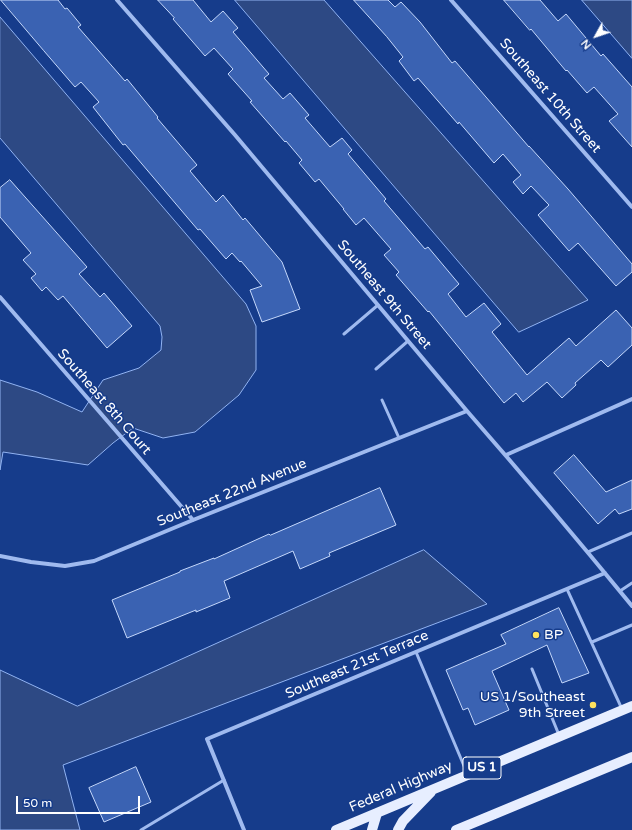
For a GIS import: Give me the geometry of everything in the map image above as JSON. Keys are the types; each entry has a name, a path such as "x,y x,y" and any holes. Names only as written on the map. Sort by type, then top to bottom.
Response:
{"main road":[{"name":"Federal Highway","path":"336,830 627,708"},
{"path":"456,830 632,757"},
{"path":"398,830 402,822 434,789"},
{"path":"372,830 377,813"}],"street":[{"name":"Southeast 9th Street","path":"117,0 235,136 588,552 632,606"},
{"name":"Southeast 10th Street","path":"451,0 632,207"},
{"name":"Southeast 8th Court","path":"0,297 193,520"},
{"path":"506,455 632,399"},
{"name":"Southeast 22nd Avenue","path":"1,556 31,562 65,566 94,561 467,411"},
{"name":"Southeast 21st Terrace","path":"244,830 207,739 605,573"}],"lane":[{"path":"344,334 378,305"},
{"path":"376,369 408,341"},
{"path":"382,400 399,438"},
{"path":"588,552 632,533"},
{"path":"620,591 632,583"},
{"path":"567,588 592,642 627,708"},
{"path":"592,642 632,625"},
{"path":"416,652 467,775"},
{"path":"532,669 559,737"},
{"path":"141,830 224,780"}],"water":[{"path":"235,0 324,0 588,300 519,332"},
{"path":"582,0 632,0 632,58"},
{"path":"0,17 246,304 256,326 256,370 239,395 195,432 163,438 133,428 88,465 3,452 0,470 0,380 37,392 82,412 103,380 139,368 161,350 162,337 160,326 0,138"},
{"path":"424,550 487,604 63,765 80,830 0,830 0,670 77,706"}],"building":[{"path":"1,0 58,0 65,9 67,8 81,25 78,27 125,81 127,79 158,117 157,118 197,165 190,171 216,202 223,195 243,220 245,218 282,262 300,309 262,322 250,290 262,286 241,261 240,262 232,253 226,259 200,229 198,230 125,144 123,145 93,107 99,102 81,82 75,87"},
{"path":"158,0 193,0 211,22 223,11 238,28 233,32 269,74 264,78 283,99 290,93 309,115 305,118 330,147 342,138 352,150 348,154 386,199 384,201 425,249 428,247 459,284 448,294 466,317 484,303 501,324 492,332 527,375 569,338 576,346 616,310 632,328 632,345 608,367 601,360 575,383 576,385 562,398 547,382 523,402 516,393 504,403 429,311 428,312 396,275 399,272 384,255 391,249 364,218 356,225 319,179 315,182 299,163 302,160 250,102 252,101 228,74 233,69 214,48 205,56"},
{"path":"354,0 388,0 395,7 401,2 420,22 452,63 455,61 529,147 568,189 632,264 632,272 616,286 578,243 569,251 538,215 549,205 531,186 523,194 513,182 521,175 503,154 494,163 459,122 458,124 418,78 414,81 399,61 403,57"},
{"path":"504,0 540,0 558,21 566,14 601,56 603,54 632,87 632,147 609,121 618,114 594,87 587,93"},
{"path":"10,180 87,267 79,274 100,297 104,293 132,326 107,348 63,296 58,300 46,287 42,291 31,278 36,274 23,260 31,253 0,217 0,188"},
{"path":"574,455 606,492 632,480 632,509 619,514 615,509 598,524 554,473"},
{"path":"380,488 396,525 329,553 330,556 300,569 293,551 224,581 230,598 127,638 112,600 180,571 214,559 269,534 270,535"},
{"path":"559,608 589,673 562,683 547,645 492,671 509,710 475,725 468,708 463,710 446,670 506,644 501,635"},
{"path":"136,767 151,802 104,822 89,788"}],"place":[{"name":"BP","path":"536,635"},
{"name":"US 1/Southeast 9th Street","path":"593,705"}]}
